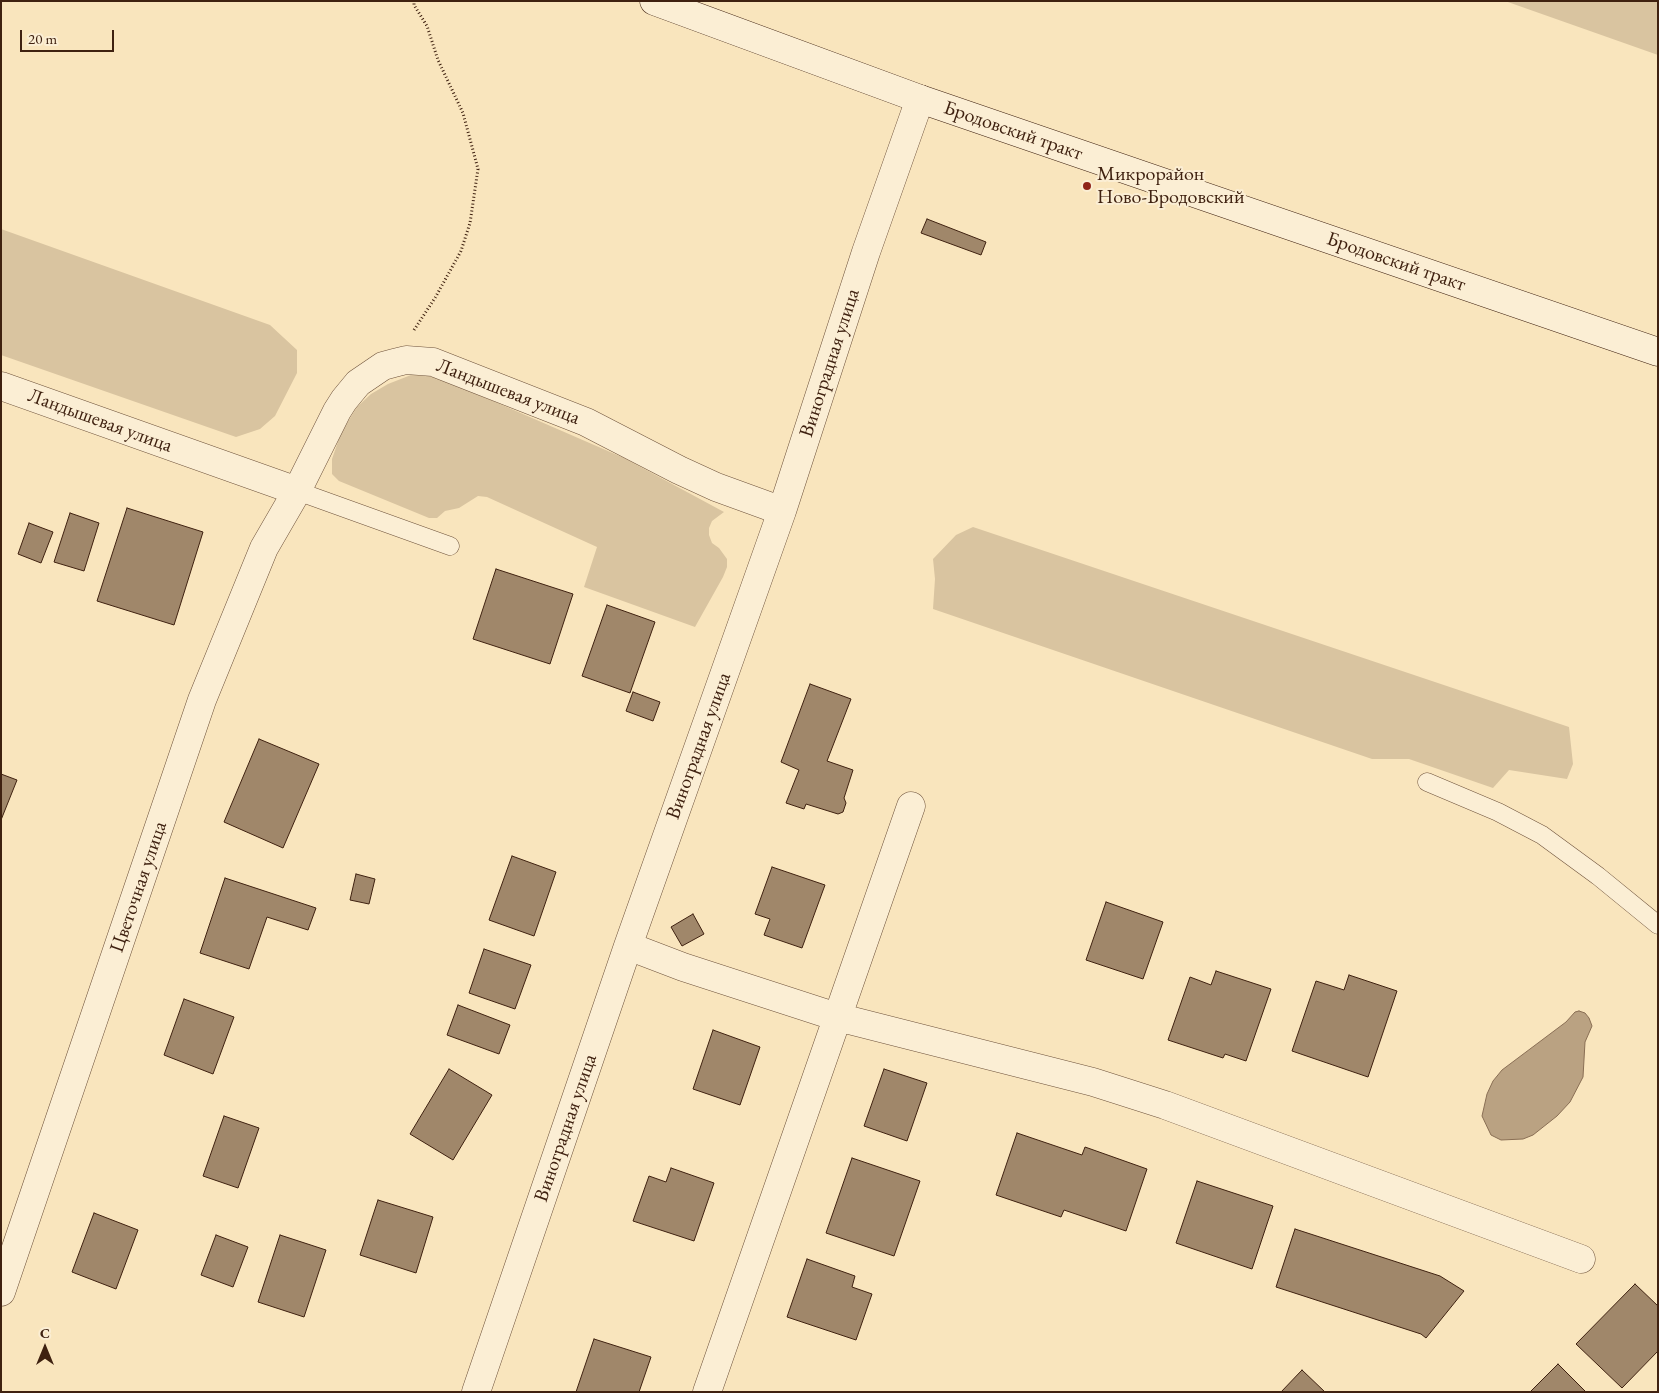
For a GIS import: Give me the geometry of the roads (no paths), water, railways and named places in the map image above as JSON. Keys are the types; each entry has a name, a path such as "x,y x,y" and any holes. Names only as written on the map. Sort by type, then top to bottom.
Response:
{"street":[{"name":"Бродовский тракт","path":"654,1 920,99 1658,352"},
{"name":"Виноградная улица","path":"476,1392 628,946 782,511 866,252 920,99"},
{"name":"Ландышевая улица","path":"1,386 297,491 344,400 358,383 383,366 406,360 420,360 447,366 586,422 679,470 782,511"},
{"name":"Цветочная улица","path":"1,1292 202,700 264,548 297,491"},
{"path":"707,1392 911,806"},
{"path":"628,946 683,967 837,1017 1093,1082 1165,1105 1581,1259"}],"lane":[{"path":"297,491 450,546"},
{"path":"1427,782 1498,812 1542,835 1598,876 1658,926"}],"place":[{"name":"Микрорайон Ново-Бродовский","path":"1087,186"}]}
